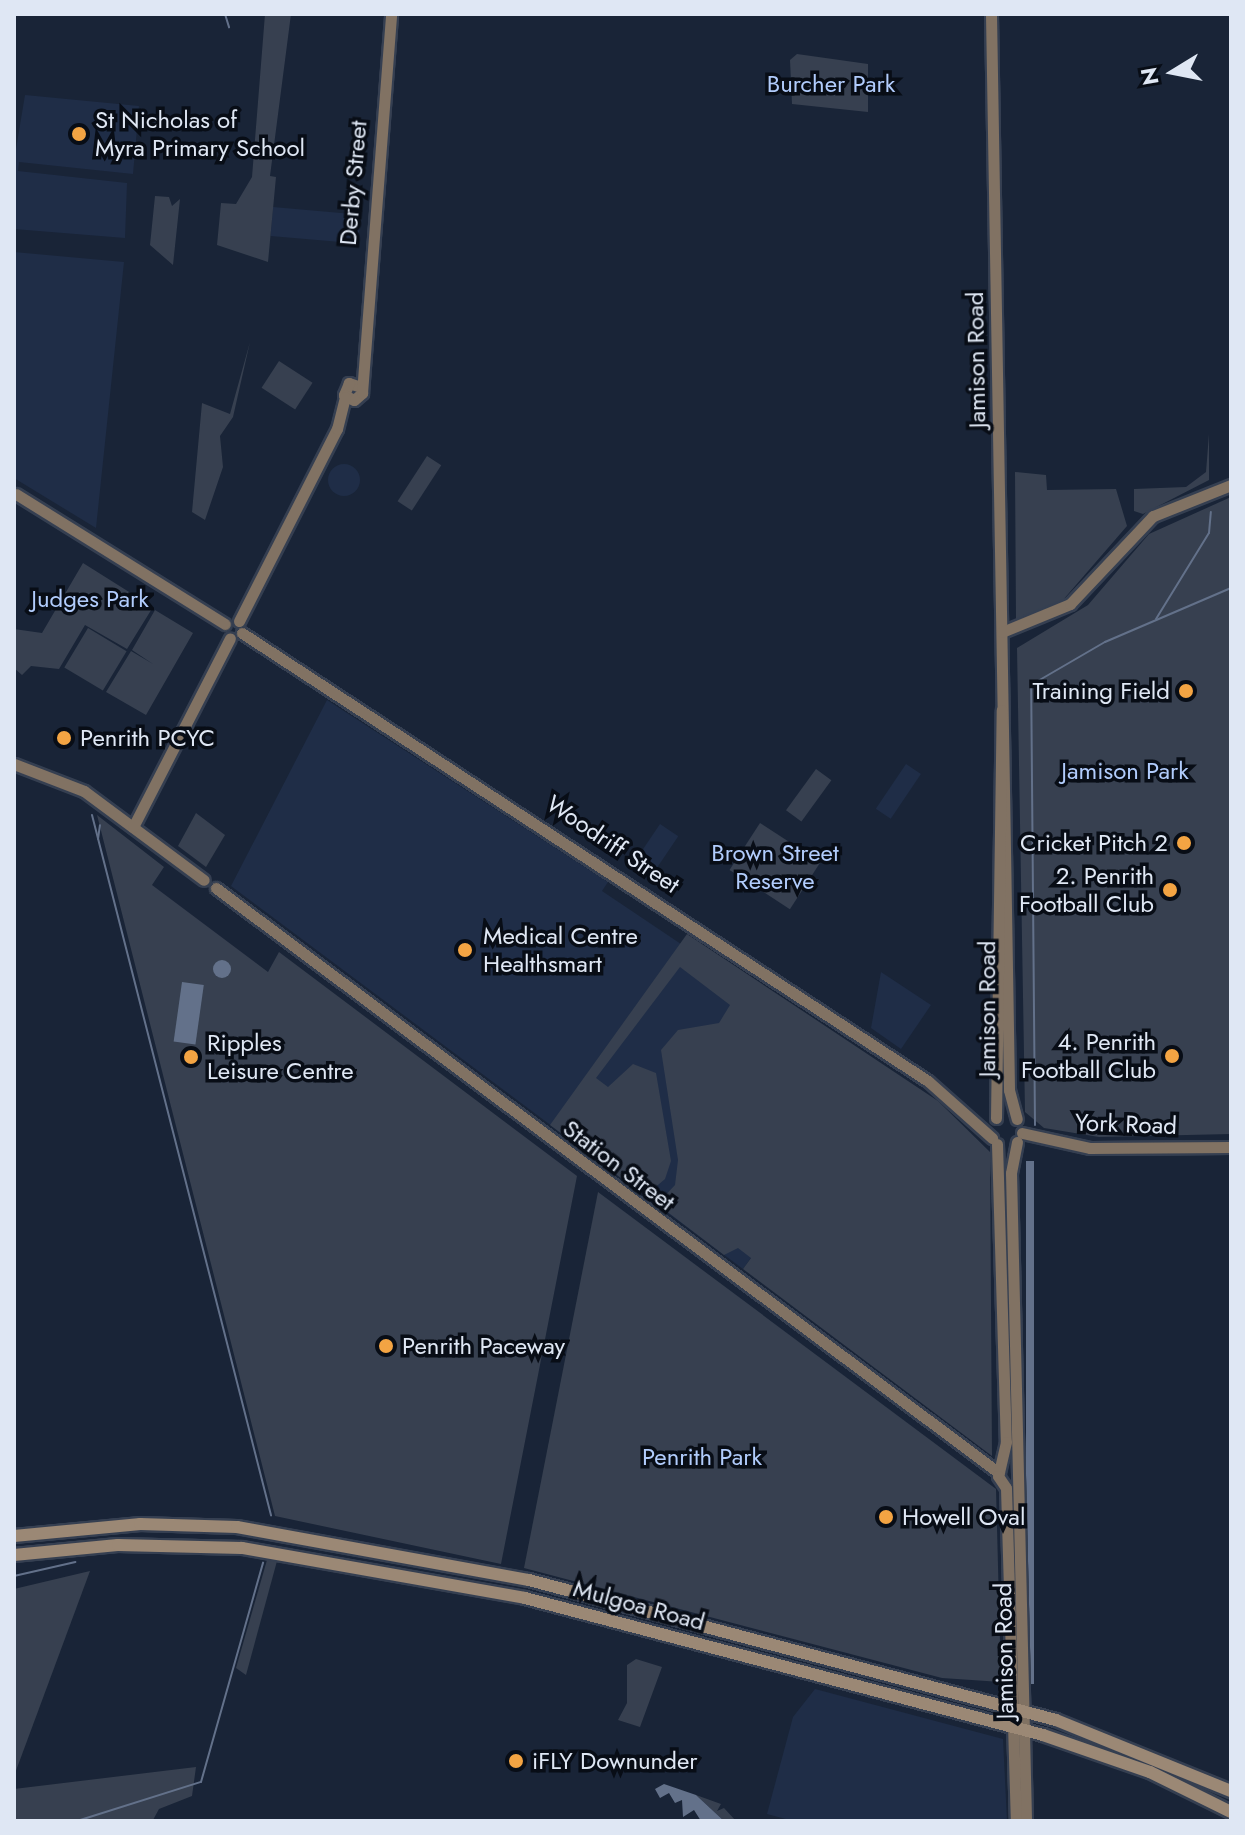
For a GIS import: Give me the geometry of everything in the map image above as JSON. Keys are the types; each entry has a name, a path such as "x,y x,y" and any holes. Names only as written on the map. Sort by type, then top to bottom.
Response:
{"main road":[{"name":"Mulgoa Road","path":"14,1536 140,1524 237,1527 507,1576 647,1607 1026,1713 1127,1744 1231,1791"},
{"name":"Mulgoa Road","path":"14,1555 118,1545 242,1548 502,1595 1027,1730 1150,1772 1231,1812"},
{"path":"502,1595 507,1576"}],"street":[{"name":"Derby Street","path":"241,627 337,429 355,385 391,14"},
{"name":"Jamison Road","path":"991,14 1009,1090 1019,1138"},
{"path":"1002,632 1070,604 1153,516 1231,485"},
{"path":"15,493 225,624 241,627"},
{"path":"225,624 230,638"},
{"path":"14,764 74,785 133,827 230,638 241,627"},
{"name":"Woodriff Street","path":"241,627 954,1099 996,1118"},
{"name":"Jamison Road","path":"994,1141 1003,706"},
{"name":"Station Street","path":"133,827 204,880 207,889 216,888 1001,1470"},
{"name":"Woodriff Street","path":"954,1099 994,1141"},
{"path":"996,1118 1017,1119"},
{"path":"1001,1470 1019,1468 1011,1173 1019,1138"},
{"name":"York Road","path":"994,1141 1019,1138 1090,1148 1231,1147"},
{"path":"994,1141 1001,1470 1006,1488 1022,1481"},
{"name":"Jamison Road","path":"1019,1468 1022,1481 1027,1730 1026,1821"},
{"name":"Jamison Road","path":"1006,1488 1016,1821"}],"shaded area":[{"path":"25,95 139,106 133,174 19,162 18,171 127,183 125,238 14,229 14,161"},
{"path":"273,207 361,215 358,244 270,236"},
{"path":"14,252 124,262 96,528 14,478"},
{"path":"344,464 356,468 360,480 356,492 344,496 332,492 328,480 332,468"},
{"path":"327,700 608,882 602,891 879,1077 743,1269 231,886"},
{"path":"906,764 921,774 891,819 876,809"},
{"path":"660,824 678,836 649,880 630,868"},
{"path":"222,960 231,969 222,978 213,969"},
{"path":"881,972 931,1005 901,1049 871,1028"},
{"path":"182,982 204,985 195,1044 174,1041"},
{"path":"1026,1161 1034,1161 1034,1684 1026,1684"},
{"path":"815,1689 1003,1739 1007,1821 793,1821 767,1814 793,1717"},
{"path":"664,1784 696,1795 724,1821 701,1821 694,1810 683,1817 682,1800 675,1803 669,1793 660,1798 655,1789"}],"green space":[{"path":"265,14 291,14 270,176 276,177 268,262 217,245 221,203 236,204 252,177"},
{"name":"Burcher Park","path":"797,54 868,64 868,112 792,104 790,60"},
{"path":"155,196 169,197 172,206 180,199 173,265 150,245"},
{"path":"250,342 233,417 220,436 223,467 205,520 192,512 202,403 230,414"},
{"path":"279,361 313,383 295,410 262,388"},
{"path":"1209,434 1209,480 1143,514 1134,511 1134,489 1186,487 1206,472"},
{"path":"427,456 441,465 412,511 398,501"},
{"path":"1015,472 1046,475 1047,490 1116,489 1127,526 1063,600 1016,620"},
{"name":"Jamison Park","path":"1231,497 1231,1134 1099,1137 1044,1128 1025,1112 1017,648 1088,605 1149,534"},
{"name":"Judges Park","path":"83,563 153,607 127,649 85,625 59,669 31,666 22,675 14,668 14,629 42,633"},
{"path":"155,610 193,633 146,715 106,692 131,651 153,664 132,650"},
{"path":"88,628 127,651 103,691 64,667"},
{"path":"816,769 831,780 801,821 786,810"},
{"path":"196,813 225,835 206,867 178,846"},
{"name":"Penrith Paceway","path":"97,815 164,867 152,885 268,972 279,952 577,1176 501,1564 275,1516"},
{"name":"Brown Street Reserve","path":"760,823 820,862 790,909 730,870"},
{"path":"687,934 938,1101 990,1152 992,1456 743,1269 751,1258 738,1248 724,1255 657,1204 675,1185 678,1160 661,1050 678,1030 719,1023 730,1005 680,967 596,1078 608,1087 633,1064 656,1073 671,1161 665,1179 645,1196 550,1125"},
{"name":"Penrith Park","path":"598,1192 996,1489 1001,1682 942,1678 524,1568"},
{"path":"267,1560 277,1561 246,1675 236,1668"},
{"path":"90,1571 14,1776 14,1589"},
{"path":"636,1659 662,1667 640,1727 618,1720 627,1703 627,1665"},
{"path":"196,1767 192,1796 159,1809 153,1820 14,1821 14,1789"},
{"path":"696,1795 721,1804 717,1811 724,1808 736,1821 724,1821"}],"waterway":[{"path":"225,14 229,27"},
{"path":"1156,619 1209,533 1211,512"},
{"path":"1035,1125 1031,685 1105,642 1231,588"},
{"path":"92,815 271,1515"},
{"path":"98,839 100,825"},
{"path":"14,1576 75,1562"},
{"path":"77,1821 201,1782 263,1563"}],"place":[{"name":"St Nicholas of Myra Primary School","path":"79,134"},
{"name":"Training Field","path":"1186,691"},
{"name":"Penrith PCYC","path":"64,738"},
{"name":"Cricket Pitch 2","path":"1184,843"},
{"name":"2. Penrith Football Club","path":"1170,890"},
{"name":"Medical Centre Healthsmart","path":"465,950"},
{"name":"4. Penrith Football Club","path":"1172,1056"},
{"name":"Ripples Leisure Centre","path":"191,1057"},
{"name":"Penrith Paceway","path":"386,1346"},
{"name":"Howell Oval","path":"886,1517"},
{"name":"iFLY Downunder","path":"516,1761"}]}
